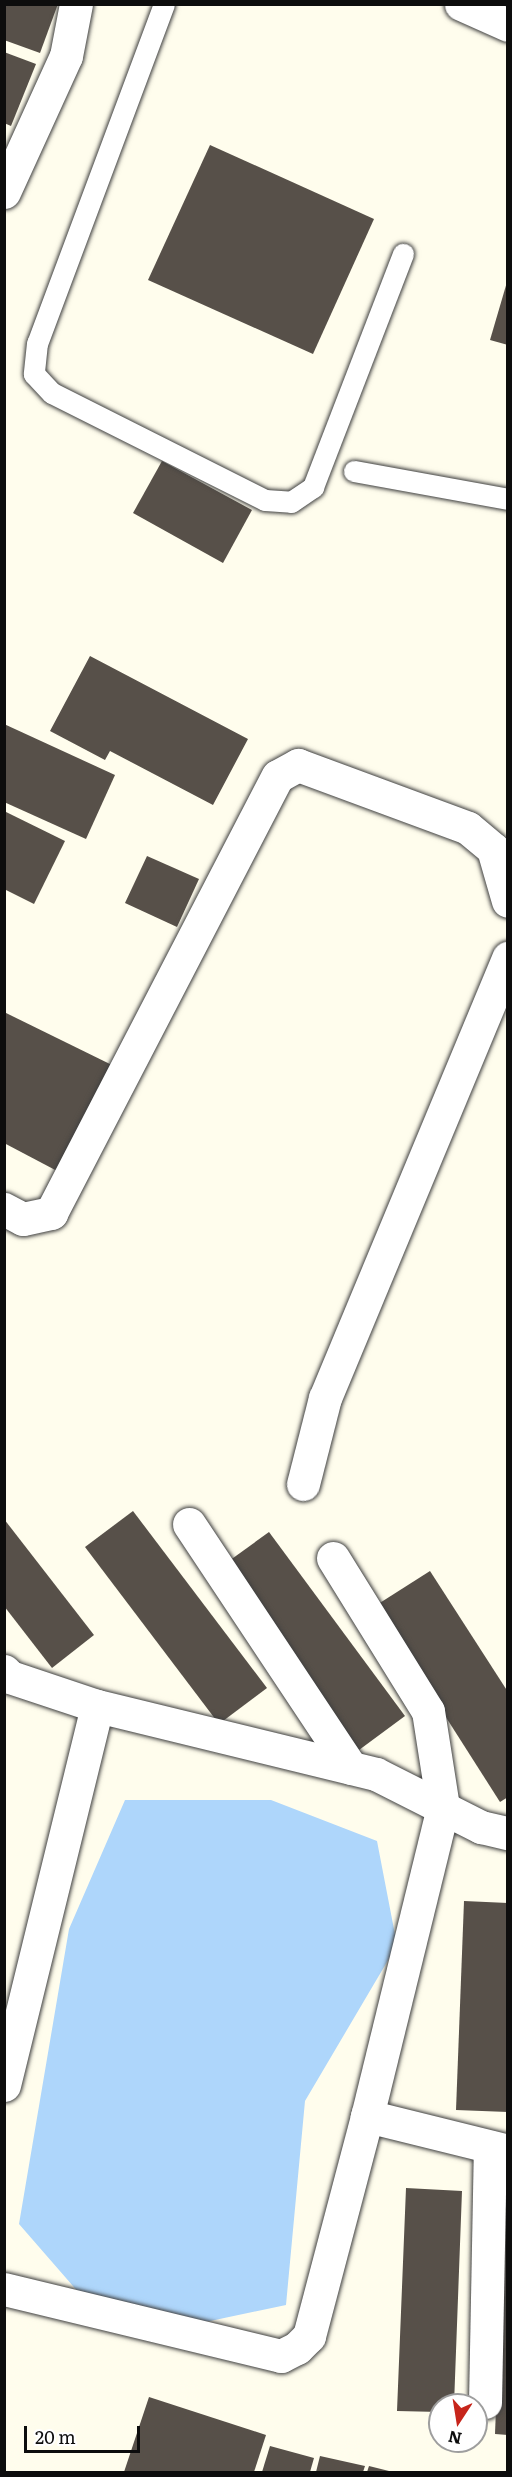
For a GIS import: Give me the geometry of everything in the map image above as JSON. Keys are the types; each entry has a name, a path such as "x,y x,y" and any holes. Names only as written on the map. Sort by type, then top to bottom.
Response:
{"street":[{"path":"4,192 66,56 76,4"},
{"path":"461,4 507,25"},
{"path":"4,1209 23,1219 51,1214 278,776 297,765 468,828 493,849 507,901"},
{"path":"303,1484 325,1398 507,962"},
{"path":"189,1524 351,1768"},
{"path":"4,2289 280,2356 297,2348 309,2336 367,2116 443,1807 428,1712 333,1558"},
{"path":"4,1671 10,1677 98,1706 376,1774 482,1827 507,1833"},
{"path":"4,2085 98,1706"},
{"path":"367,2116 499,2149 485,2393"}],"lane":[{"path":"164,4 37,343 34,374 52,393 265,500 291,502 313,487 403,254"},
{"path":"354,471 507,499"}],"water":[{"path":"125,1800 271,1800 377,1841 397,1945 305,2101 286,2305 196,2324 86,2301 19,2224 69,1929"}],"building":[{"path":"4,4 58,4 40,53 4,40"},
{"path":"4,52 36,64 11,126 4,123"},
{"path":"210,145 374,219 313,354 148,280"},
{"path":"508,282 508,345 490,340"},
{"path":"162,461 252,510 223,563 133,513"},
{"path":"90,656 248,739 213,805 110,751 105,760 50,731"},
{"path":"4,724 115,775 86,839 4,802"},
{"path":"4,811 65,841 34,904 4,889"},
{"path":"147,856 199,879 177,927 125,903"},
{"path":"4,1012 116,1067 59,1172 4,1143"},
{"path":"133,1511 267,1688 219,1724 85,1547"},
{"path":"4,1519 94,1635 52,1668 4,1606"},
{"path":"269,1532 405,1716 359,1750 222,1566"},
{"path":"430,1571 508,1692 508,1797 500,1802 375,1606"},
{"path":"464,1901 508,1903 508,2112 456,2110"},
{"path":"406,2188 462,2191 454,2393 428,2393 428,2412 397,2411"},
{"path":"504,2207 508,2207 508,2435 495,2434"},
{"path":"149,2397 266,2435 254,2472 124,2472"},
{"path":"270,2446 314,2458 310,2472 262,2472"},
{"path":"320,2456 365,2466 363,2472 316,2472"},
{"path":"369,2466 393,2472 367,2472"}]}
